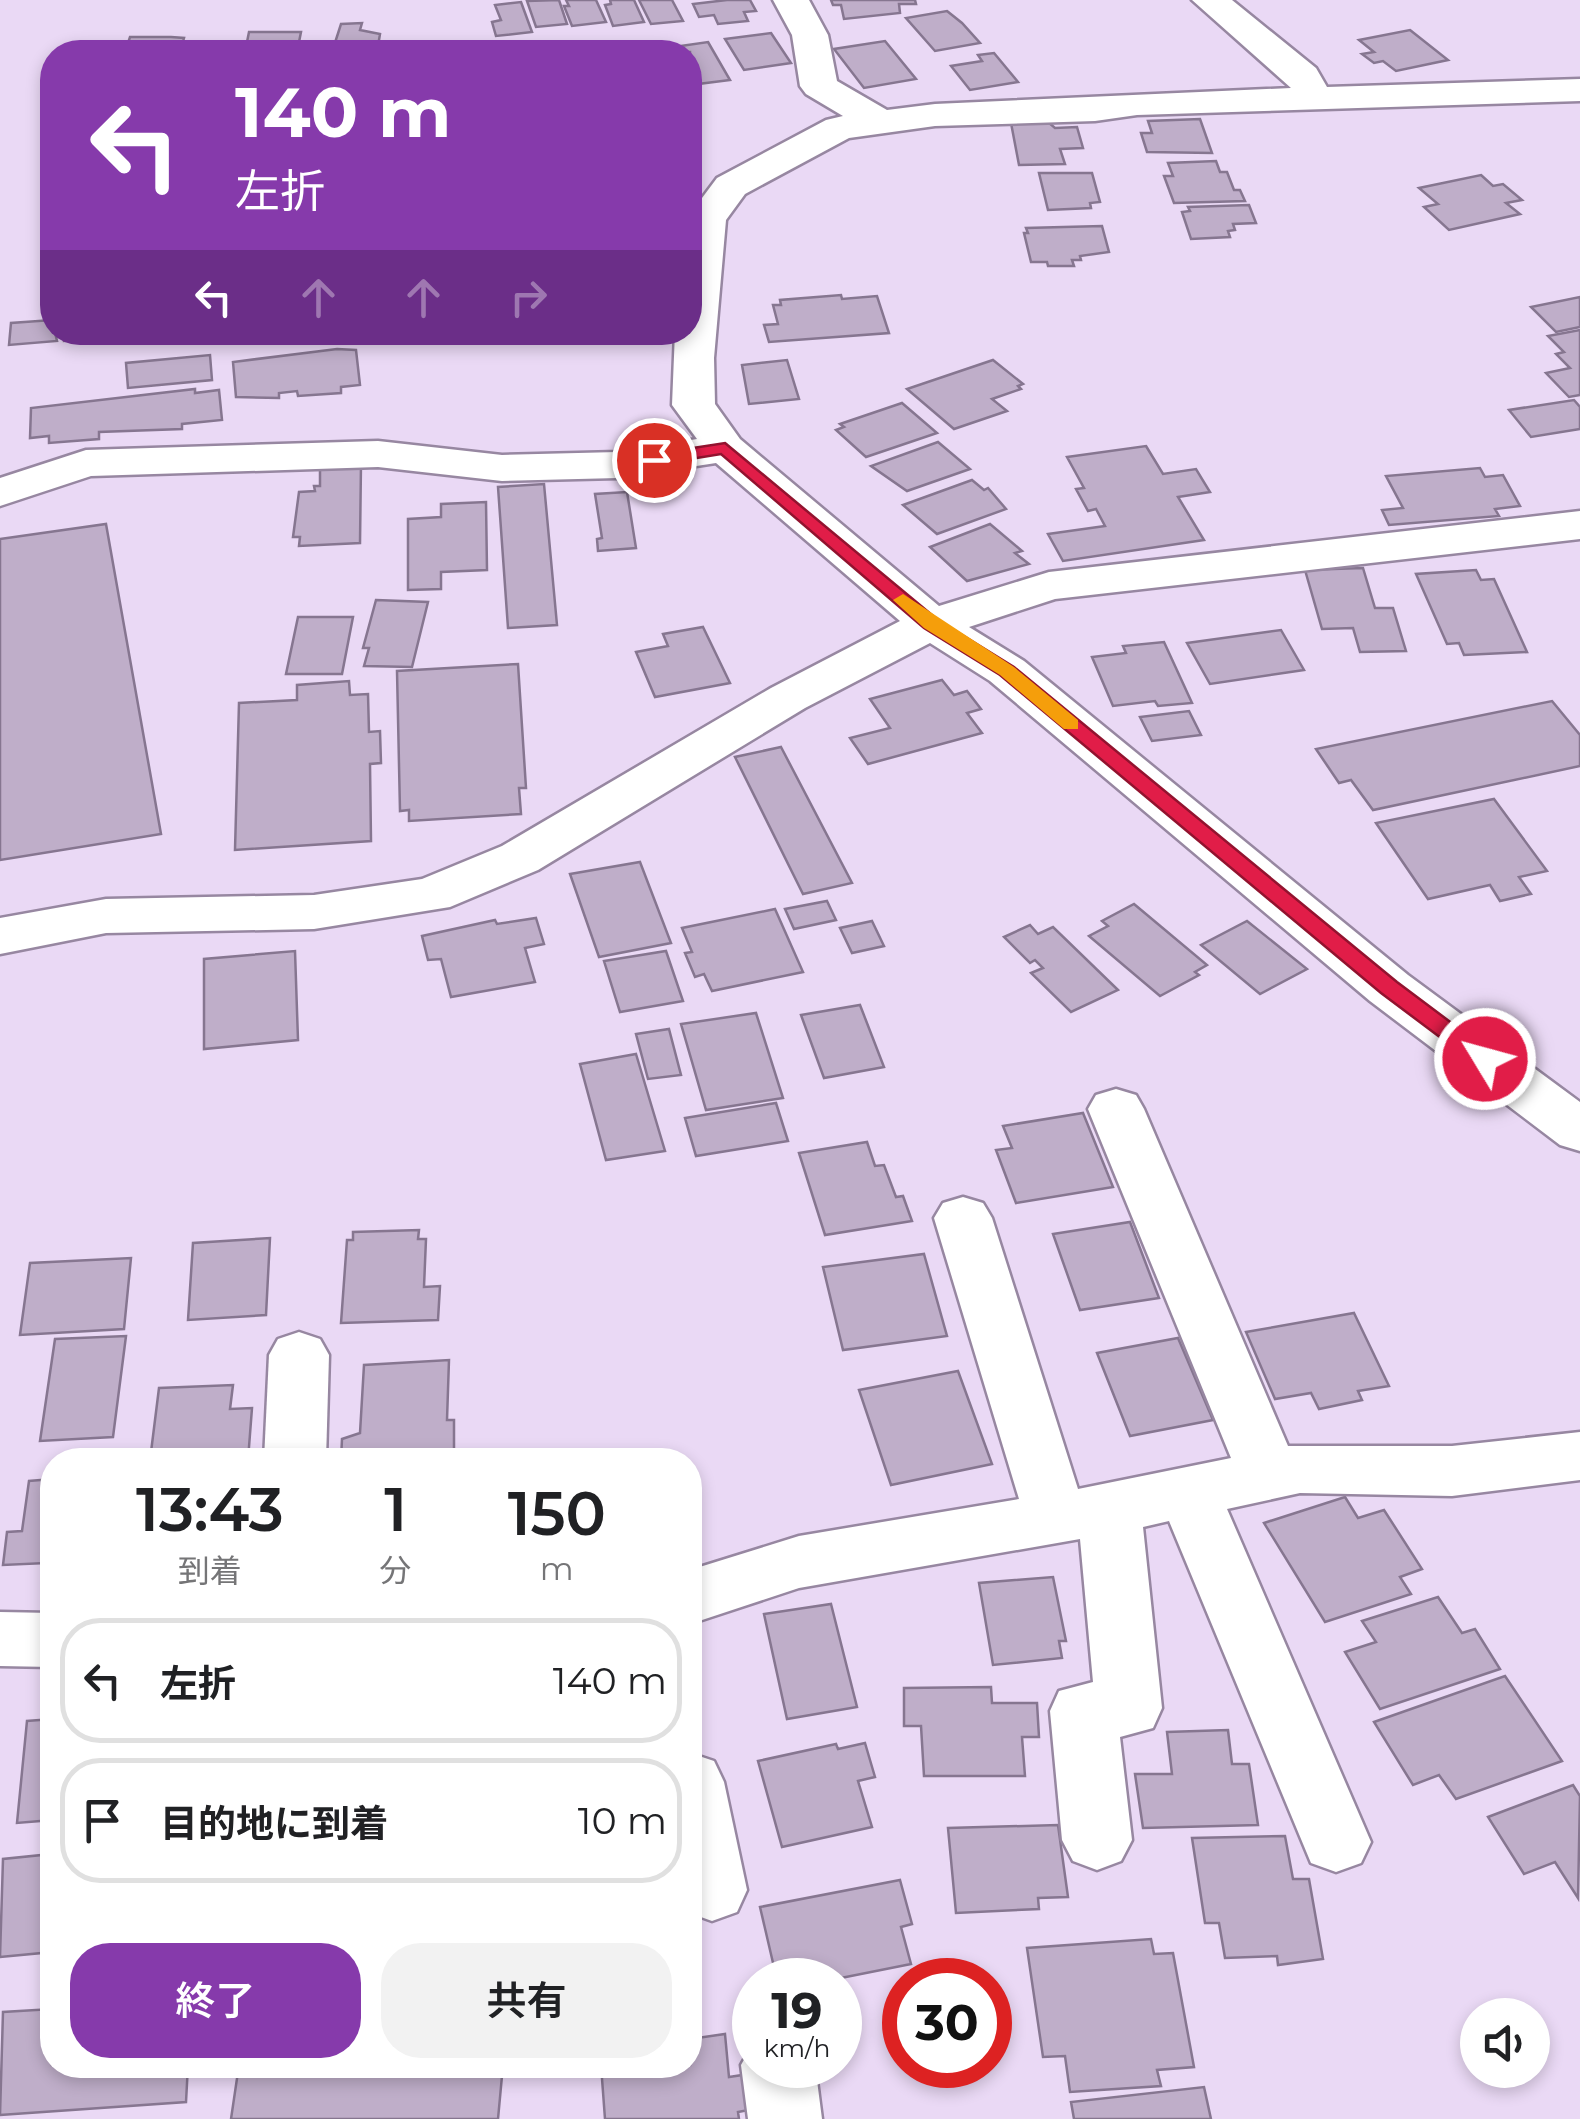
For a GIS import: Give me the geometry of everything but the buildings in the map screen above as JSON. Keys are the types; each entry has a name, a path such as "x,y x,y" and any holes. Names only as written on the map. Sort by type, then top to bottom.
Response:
{"street":[{"path":"790,0 810,35 819,86 877,120"},
{"path":"1210,0 1303,76 1315,99"},
{"path":"702,262 706,220 731,186 839,128 877,120 1095,110 1138,104 1580,90"},
{"path":"694,345 694,405 725,448 931,624 1007,671 1389,988 1580,1130"},
{"path":"0,493 86,463 378,454 502,468 598,466 725,448"},
{"path":"0,936 106,916 314,912 432,895 520,858 788,698 931,624 1049,586 1580,525"},
{"path":"1116,1108 1269,1474"},
{"path":"963,1218 1083,1513 1129,1708 1083,1712 1097,1840"},
{"path":"295,1448 299,1355"},
{"path":"702,1593 799,1562 1083,1513 1300,1468 1452,1471 1580,1456"},
{"path":"1188,1492 1336,1842"},
{"path":"0,1639 40,1640"},
{"path":"702,1841 712,1890"},
{"path":"781,2088 785,2119"}],"slow traffic":[{"path":"903,600 931,624 1007,671 1071,724"}],"route":[{"path":"654,460 725,448 931,624 1007,671 1389,988 1485,1059"}]}
